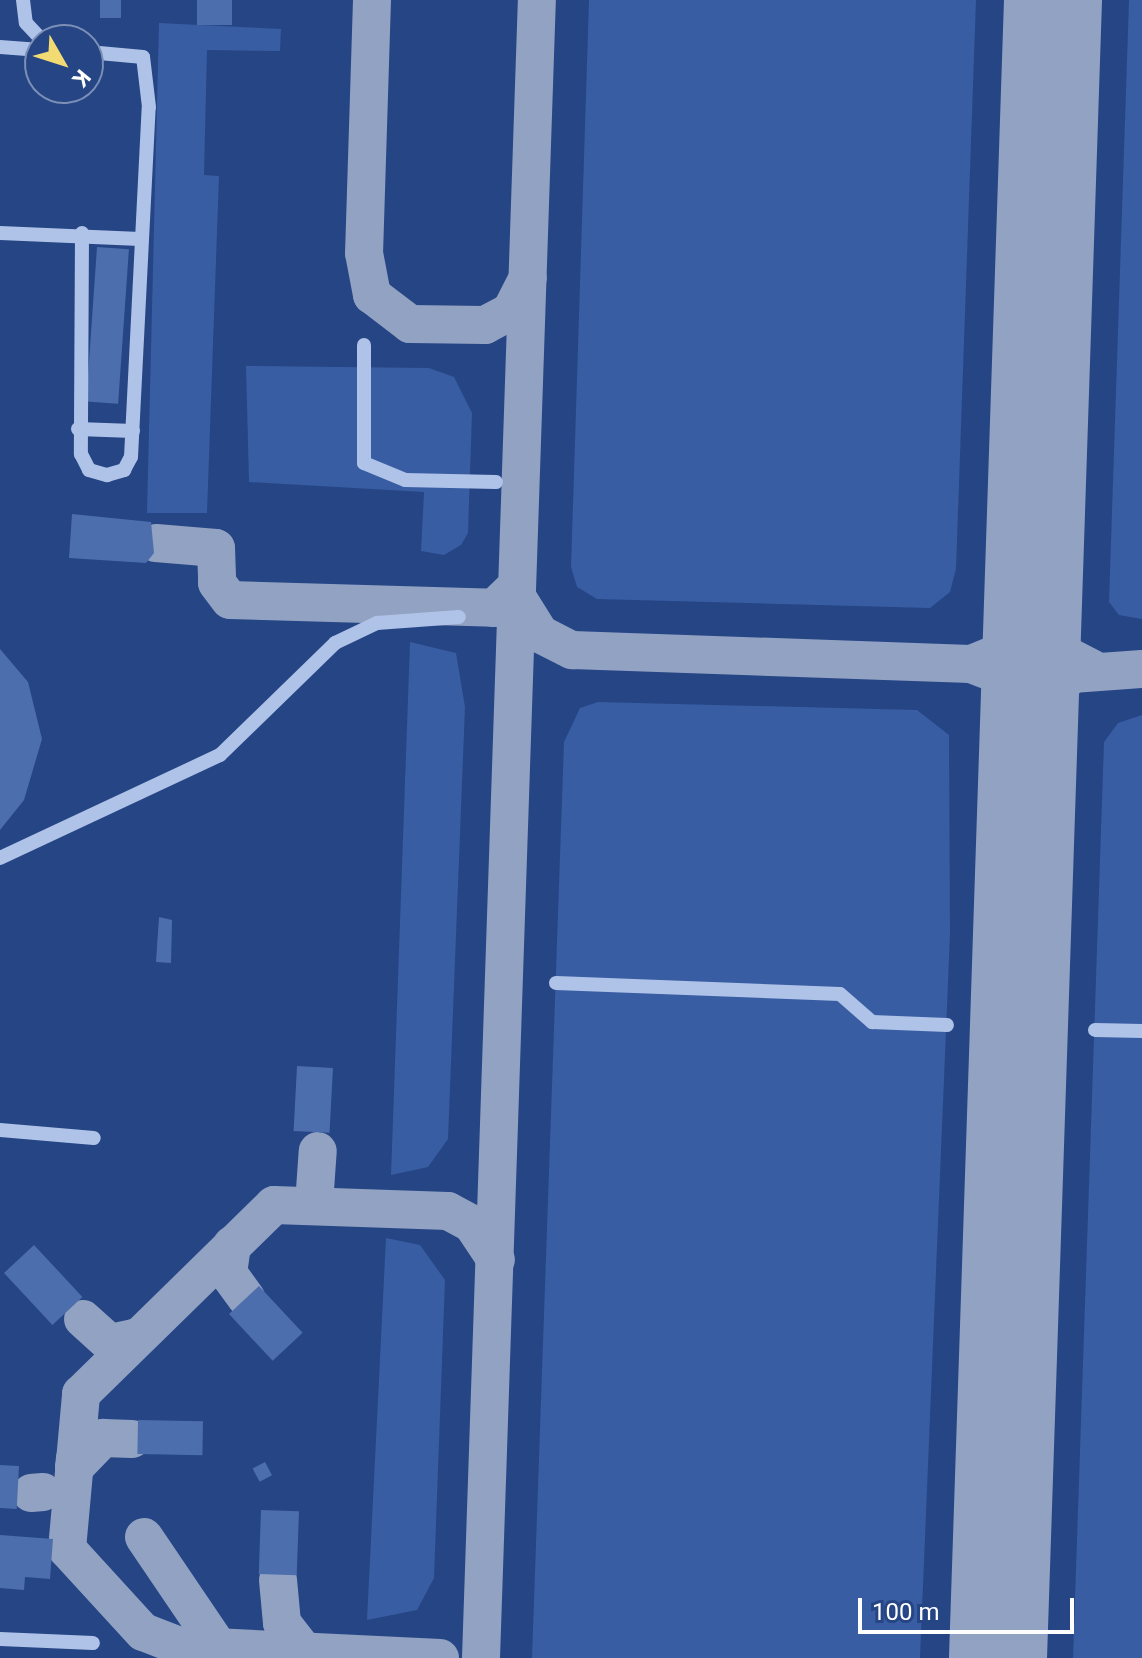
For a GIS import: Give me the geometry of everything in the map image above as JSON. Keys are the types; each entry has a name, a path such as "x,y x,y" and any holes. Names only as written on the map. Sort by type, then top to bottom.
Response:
{"lane":[{"path":"23,0 27,24"},
{"path":"0,47 24,49"},
{"path":"82,233 78,429 89,470 107,475 124,470 133,431 147,73 143,57 104,53"},
{"path":"0,233 82,233 140,239"},
{"path":"364,345 364,463 405,480 496,482"},
{"path":"78,429 133,431"},
{"path":"0,858 220,755 335,643 377,623 459,617"},
{"path":"556,983 840,994 872,1022 947,1025"},
{"path":"1095,1030 1142,1031"},
{"path":"0,1130 94,1138"},
{"path":"0,1639 93,1643"}],"shaded area":[{"path":"589,0 976,0 956,569 950,592 930,608 597,599 577,587 571,567"},
{"path":"1129,0 1142,0 1142,619 1119,615 1109,602"},
{"path":"159,23 281,29 280,51 207,50 204,175 219,176 207,513 147,513"},
{"path":"246,366 429,368 454,377 472,413 468,533 461,545 444,555 421,551 424,492 249,482"},
{"path":"410,642 456,653 465,707 448,1139 428,1167 391,1175"},
{"path":"598,702 917,710 949,735 950,934 920,1658 532,1658 564,742 580,708"},
{"path":"1142,715 1142,1658 1073,1658 1104,742 1118,723"},
{"path":"386,1238 420,1245 445,1280 434,1578 417,1610 367,1620"}],"building":[{"path":"100,0 121,0 121,18 100,18"},
{"path":"197,0 232,0 232,25 197,25"},
{"path":"97,247 129,249 118,404 86,402"},
{"path":"72,514 151,522 154,553 146,563 69,558"},
{"path":"0,649 28,682 42,739 24,800 0,830"},
{"path":"159,917 172,920 171,963 156,962"},
{"path":"297,1066 333,1068 330,1133 294,1131"},
{"path":"34,1245 82,1297 52,1325 4,1273"},
{"path":"259,1286 303,1333 273,1361 229,1314"},
{"path":"138,1420 203,1421 202,1455 137,1454"},
{"path":"265,1462 272,1475 260,1482 253,1469"},
{"path":"0,1465 19,1466 17,1509 0,1508"},
{"path":"261,1510 299,1511 297,1575 259,1574"},
{"path":"0,1535 53,1539 50,1579 25,1577 24,1590 0,1588"}],"taxiway":[{"path":"372,0 364,253 372,295 410,324 485,325 511,311 528,278"},
{"path":"481,1658 537,0"},
{"path":"156,543 216,548 217,583 230,600 494,608 517,586"},
{"path":"517,597 540,634 572,650 971,664 997,674 1030,714 1072,674 1142,669"},
{"path":"1033,612 1060,652 1092,668"},
{"path":"971,664 1005,650 1033,612"},
{"path":"315,1190 318,1151"},
{"path":"440,1658 177,1645 143,1632 67,1549 81,1394 274,1205 448,1211 472,1224 496,1260"},
{"path":"232,1245 228,1273 246,1298"},
{"path":"83,1319 110,1343 134,1338 126,1345"},
{"path":"75,1458 74,1468 103,1438 132,1439"},
{"path":"31,1493 43,1492"},
{"path":"144,1537 217,1645"},
{"path":"278,1580 282,1623 302,1649 292,1658"}],"runway":[{"path":"998,1658 1053,0"}]}
